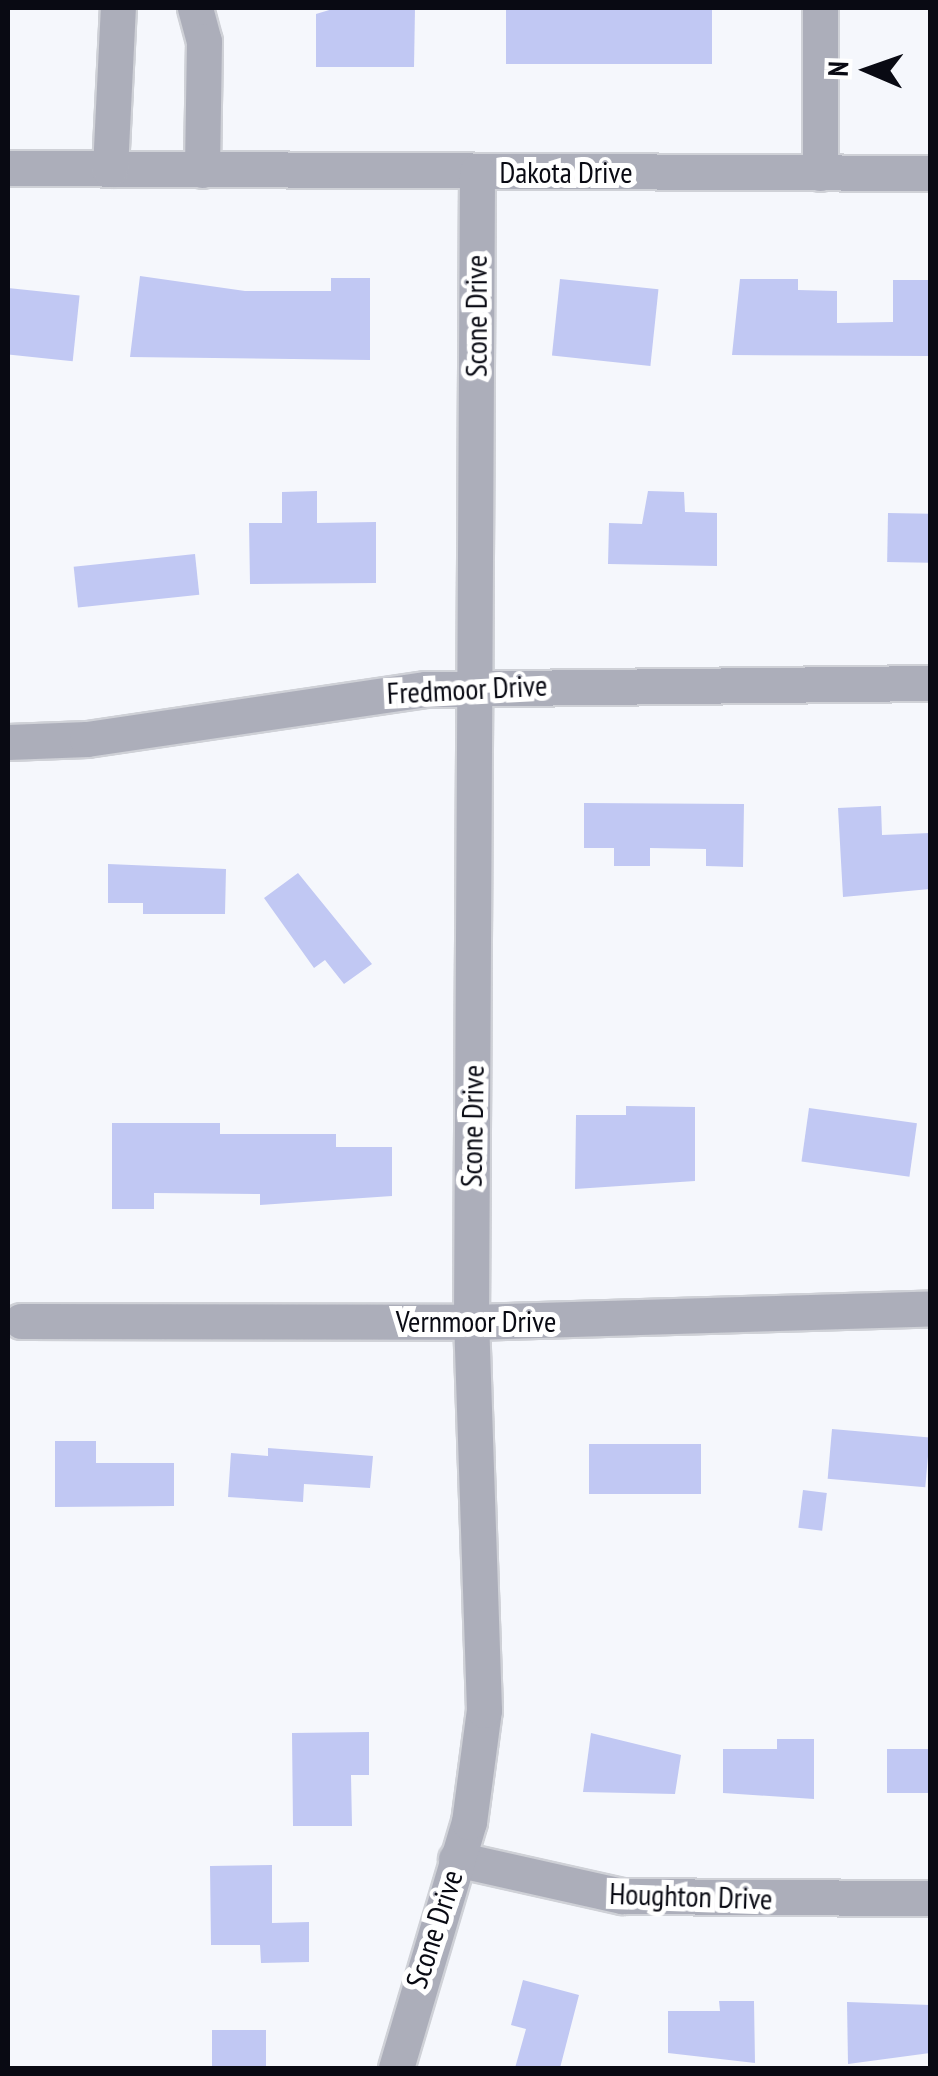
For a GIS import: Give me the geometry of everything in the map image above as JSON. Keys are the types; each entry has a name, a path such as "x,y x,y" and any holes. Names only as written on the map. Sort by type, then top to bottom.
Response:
{"street":[{"path":"110,169 118,8"},
{"path":"195,8 204,40 202,170"},
{"path":"820,8 820,173"},
{"name":"Dakota Drive","path":"8,168 930,173"},
{"name":"Scone Drive","path":"396,2068 456,1859 484,1710 471,1322 480,686 476,172"},
{"name":"Fredmoor Drive","path":"8,742 480,686 930,683"},
{"name":"Vernmoor Drive","path":"21,1321 471,1322 930,1308"},
{"name":"Houghton Drive","path":"456,1859 622,1896 930,1898"}],"building":[{"path":"336,8 415,8 414,67 316,67 316,14"},
{"path":"506,8 712,8 712,64 506,64"},
{"path":"140,276 245,291 331,291 331,278 370,278 370,360 130,357"},
{"path":"560,279 658,289 650,366 552,356"},
{"path":"740,279 798,279 798,290 837,291 837,323 893,322 893,280 930,280 930,356 732,355"},
{"path":"8,288 80,296 73,361 8,354"},
{"path":"317,491 317,523 376,522 376,583 250,584 249,523 282,523 282,492"},
{"path":"648,491 684,492 685,512 717,513 717,566 608,564 609,523 642,524"},
{"path":"888,513 930,514 929,563 887,562"},
{"path":"195,554 199,595 78,608 74,567"},
{"path":"584,803 744,804 743,867 706,866 706,849 650,848 650,866 614,866 614,848 584,848"},
{"path":"881,806 882,835 930,833 930,889 843,897 838,808"},
{"path":"108,864 226,869 225,914 143,914 143,903 108,903"},
{"path":"298,873 372,964 344,984 325,960 314,968 264,898"},
{"path":"626,1106 695,1107 695,1181 575,1189 576,1115 626,1115"},
{"path":"809,1108 917,1123 909,1177 801,1161"},
{"path":"112,1123 220,1123 220,1134 336,1134 336,1147 392,1147 392,1196 260,1205 260,1194 154,1193 154,1209 112,1209"},
{"path":"832,1429 930,1438 925,1487 828,1479"},
{"path":"55,1441 96,1441 96,1463 174,1463 174,1506 55,1507"},
{"path":"589,1444 701,1444 701,1494 589,1494"},
{"path":"268,1448 373,1456 370,1488 304,1484 303,1502 228,1497 231,1453 268,1456"},
{"path":"803,1490 827,1493 822,1531 798,1528"},
{"path":"369,1732 369,1775 351,1775 352,1826 293,1826 292,1733"},
{"path":"591,1733 681,1755 675,1794 583,1792"},
{"path":"777,1739 814,1739 814,1799 723,1793 723,1749 777,1749"},
{"path":"887,1749 930,1749 930,1793 887,1793"},
{"path":"272,1865 272,1923 309,1922 309,1962 261,1963 260,1945 211,1945 210,1866"},
{"path":"523,1980 579,1995 560,2068 515,2068 526,2029 511,2025"},
{"path":"719,2001 754,2001 755,2063 668,2053 668,2011 720,2011"},
{"path":"847,2002 930,2005 930,2053 848,2064"},
{"path":"212,2030 266,2030 266,2068 212,2068"}]}
